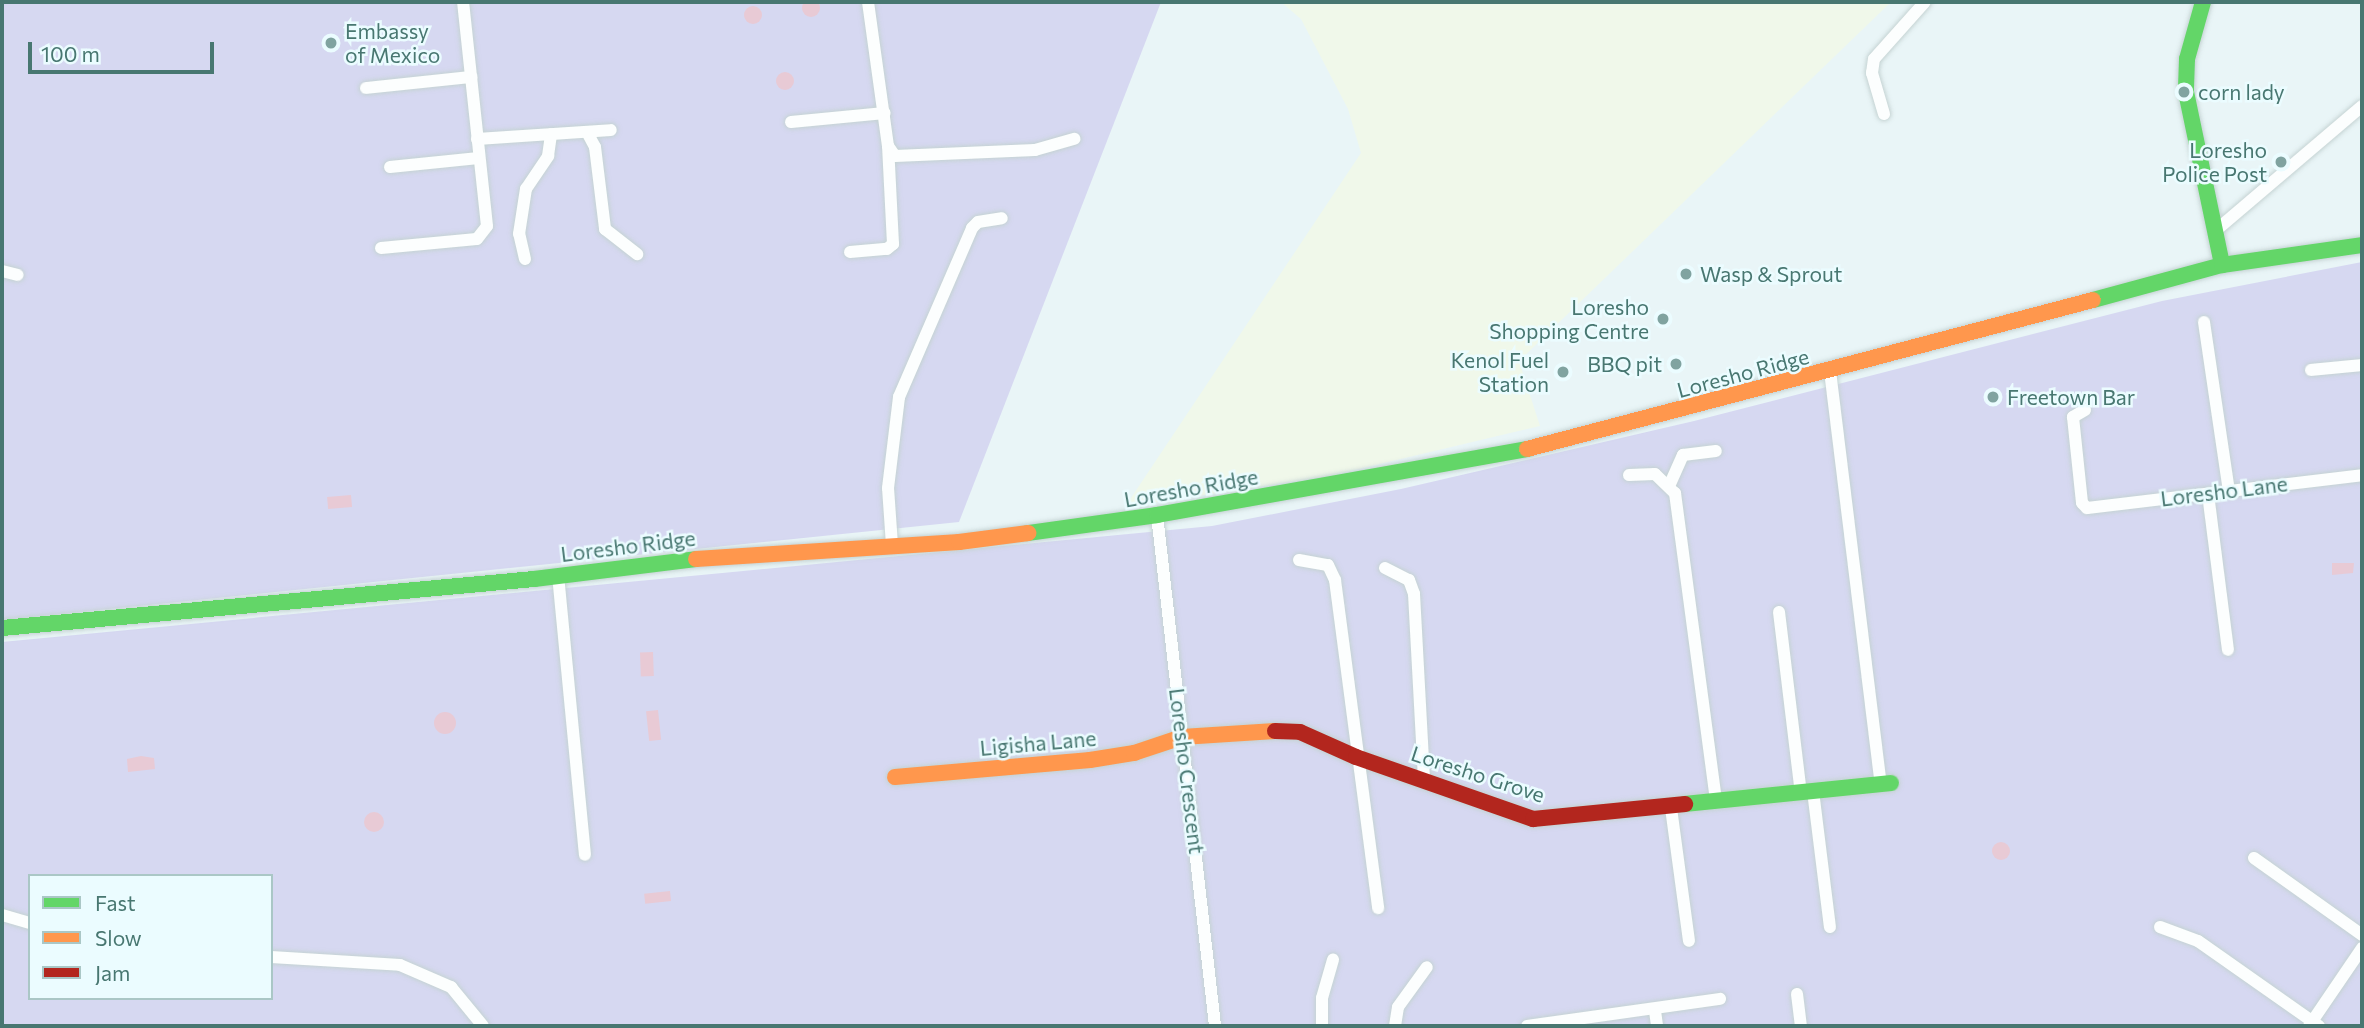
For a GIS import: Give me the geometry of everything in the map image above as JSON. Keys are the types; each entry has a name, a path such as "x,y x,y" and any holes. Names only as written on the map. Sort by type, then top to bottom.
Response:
{"main road":[{"path":"2203,2 2187,59 2186,92 2222,265"},
{"name":"Loresho Ridge","path":"2,628 558,576 695,559 959,542 1157,515 1487,458 1830,371 2222,265 2362,245"},
{"name":"Loresho Grove","path":"1182,737 1300,732 1356,757 1424,778 1533,818 1671,808 1886,783"},
{"name":"Ligisha Lane","path":"895,777 1090,760 1134,753 1182,737"}],"street":[{"path":"381,248 468,241 483,235 487,226 463,2"},
{"path":"850,252 887,249 893,244 885,113 868,2"},
{"path":"1884,114 1872,73 1874,59 1925,2"},
{"path":"366,88 471,77"},
{"path":"2214,232 2362,106"},
{"path":"791,122 885,113"},
{"path":"478,139 611,131"},
{"path":"587,132 595,147 605,229 637,254"},
{"path":"524,259 519,234 526,189 548,156 551,134"},
{"path":"888,146 895,156 905,159 1035,150 1074,139"},
{"path":"390,167 480,158"},
{"path":"892,545 888,488 900,397 972,228 978,222 1002,218"},
{"path":"2,271 18,275"},
{"path":"2204,322 2229,491"},
{"path":"2311,370 2362,365"},
{"path":"1830,371 1886,783"},
{"name":"Loresho Lane","path":"2085,410 2073,417 2082,503 2087,508 2362,475"},
{"path":"1716,451 1683,455 1670,484 1685,556 1716,801"},
{"path":"1629,475 1655,474 1670,484"},
{"path":"2208,494 2228,650"},
{"name":"Loresho Crescent","path":"1157,515 1215,1026"},
{"path":"1299,560 1328,565 1335,580 1356,757 1378,908"},
{"path":"1385,568 1409,580 1414,594 1424,778"},
{"path":"558,576 585,855"},
{"path":"1779,612 1830,927"},
{"path":"1671,808 1689,940"},
{"path":"2254,858 2362,935"},
{"path":"2,915 28,922"},
{"path":"2160,927 2198,941 2313,1025 2362,948"},
{"path":"273,957 400,964 451,987 483,1026"},
{"path":"1322,1026 1322,999 1333,960"},
{"path":"1395,1026 1398,1007 1427,967"},
{"path":"1797,994 1801,1026"},
{"path":"1527,1026 1655,1011 1720,999"},
{"path":"1655,1011 1657,1026"}],"shaded area":[{"path":"811,-1 817,2 820,8 817,14 811,17 805,14 802,8 805,2"},
{"path":"2,2 1161,2 959,522 2,620"},
{"path":"1281,2 1891,2 1519,361 1540,426 1329,476 1125,507 1361,153 1348,109 1301,19"},
{"path":"753,6 759,9 762,15 759,21 753,24 747,21 744,15 747,9"},
{"path":"785,72 791,75 794,81 791,87 785,90 779,87 776,81 779,75"},
{"path":"2362,262 2362,1026 2,1026 2,642 1212,526 1401,489 1694,421 2162,301"},
{"path":"351,495 352,507 328,509 327,497"},
{"path":"2332,563 2354,563 2353,573 2332,575"},
{"path":"640,652 653,652 654,676 641,676"},
{"path":"658,710 661,740 649,741 646,711"},
{"path":"445,712 455,719 456,723 449,733 445,734 435,727 434,723 441,713"},
{"path":"141,756 154,758 155,769 128,772 127,759"},
{"path":"374,812 381,815 384,822 381,829 374,832 367,829 364,822 367,815"},
{"path":"1997,842 2005,842 2010,851 2008,858 1997,860 1992,855 1992,847"},
{"path":"670,891 671,901 645,904 644,894"}],"traffic: fast":[{"path":"2203,2 2187,59 2186,92 2222,265"},
{"path":"2093,300 2222,265 2362,245"},
{"path":"1028,533 1157,515 1527,449"},
{"path":"2,628 534,579 696,559"},
{"path":"1685,804 1891,783"}],"traffic: slow":[{"path":"1527,449 2093,300"},
{"path":"696,559 959,542 1028,533"},
{"path":"895,777 1090,760 1134,753 1182,737 1275,731"}],"traffic: jam":[{"path":"1275,731 1300,732 1356,757 1533,819 1685,804"}],"place":[{"name":"Embassy of Mexico","path":"331,43"},
{"name":"corn lady","path":"2184,92"},
{"name":"Loresho Police Post","path":"2281,162"},
{"name":"Wasp & Sprout","path":"1686,274"},
{"name":"Loresho Shopping Centre","path":"1663,319"},
{"name":"BBQ pit","path":"1676,364"},
{"name":"Kenol Fuel Station","path":"1563,372"},
{"name":"Freetown Bar","path":"1993,397"}]}
